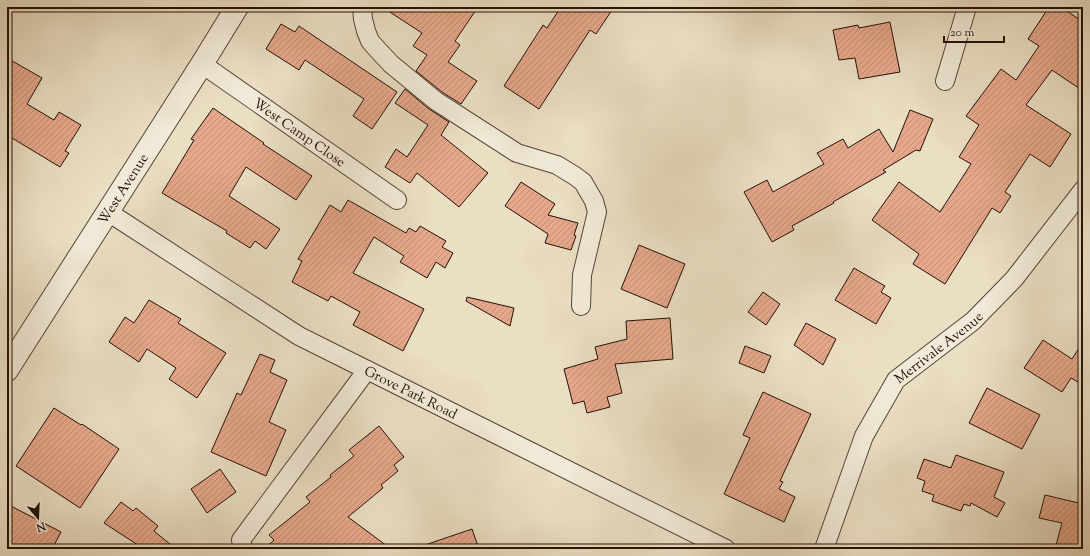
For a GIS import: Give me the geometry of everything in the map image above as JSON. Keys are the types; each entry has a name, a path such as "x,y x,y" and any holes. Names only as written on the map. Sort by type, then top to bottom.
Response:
{"street":[{"name":"West Avenue","path":"7,370 237,7"},
{"path":"362,7 366,31 376,49 391,64 436,101 517,153 557,165 583,182 594,200 597,212 582,275 582,306"},
{"path":"944,81 967,7"},
{"name":"West Camp Close","path":"202,64 397,200"},
{"name":"Merrivale Avenue","path":"824,549 864,436 896,380 973,321 1014,279 1083,190"},
{"name":"Grove Park Road","path":"108,212 299,336 726,549"},
{"path":"243,549 242,540 367,370"}],"building":[{"path":"382,7 478,7 455,41 460,45 448,62 477,81 461,104 442,92 416,71 427,55 413,46 422,33"},
{"path":"561,7 614,7 596,34 590,30 539,109 504,86 543,25 547,28"},
{"path":"1049,7 1061,7 1083,22 1083,91 1052,70 1026,105 1071,134 1050,167 1030,154 1005,192 1011,196 1000,213 992,208 945,284 913,264 919,254 872,220 899,182 940,212 971,164 959,157 979,125 966,116 1001,69 1016,80 1039,46 1028,39"},
{"path":"890,22 900,72 859,79 855,58 839,60 833,30 858,25 859,28"},
{"path":"281,24 295,32 299,26 397,92 372,129 353,116 364,99 305,60 299,70 266,49"},
{"path":"7,58 42,78 27,104 54,120 59,112 81,125 65,151 69,153 60,167 7,135"},
{"path":"405,89 429,109 449,122 441,135 488,173 459,207 417,173 410,183 385,167 396,149 407,157 428,125 395,103"},
{"path":"213,108 264,143 263,144 312,176 296,200 246,167 229,196 280,229 266,249 255,241 250,248 226,233 227,231 162,193 194,140 191,139"},
{"path":"910,110 933,119 920,151 916,150 883,170 886,172 792,226 794,230 772,242 744,192 767,180 773,192 824,164 817,153 843,139 848,148 879,129 893,152"},
{"path":"521,182 555,204 548,215 578,223 574,235 576,236 571,250 545,243 548,234 505,206"},
{"path":"348,200 406,233 409,228 416,232 420,226 446,241 442,247 453,253 445,268 436,262 427,278 400,262 404,256 374,237 353,273 424,309 403,351 353,325 360,312 331,296 328,301 292,282 302,261 298,259 330,205 341,212"},
{"path":"639,245 685,264 667,308 621,289"},
{"path":"854,268 885,286 881,292 891,298 876,324 835,300"},
{"path":"763,292 780,304 766,325 748,312"},
{"path":"467,297 514,308 510,326 466,301"},
{"path":"149,300 181,319 178,323 226,353 197,398 169,379 176,368 147,349 139,362 109,342 125,317 134,323"},
{"path":"670,318 673,359 615,364 622,393 607,397 610,407 587,413 584,401 573,404 564,369 598,359 595,347 627,339 626,321"},
{"path":"806,323 836,339 823,365 794,345"},
{"path":"1043,340 1072,359 1083,342 1083,385 1071,378 1062,392 1024,368"},
{"path":"745,346 771,356 764,373 739,363"},
{"path":"260,354 275,360 270,372 287,380 269,422 286,430 266,476 211,452 237,393 241,395"},
{"path":"987,388 1040,415 1022,449 969,423"},
{"path":"763,392 811,414 780,481 783,482 779,489 795,497 784,522 724,494 750,438 743,435"},
{"path":"54,408 81,425 82,424 119,449 80,508 16,466"},
{"path":"379,426 404,457 394,465 398,471 381,485 383,488 348,517 391,549 264,549 274,540 269,535 310,502 306,497 354,456 349,450"},
{"path":"956,455 1004,472 994,497 1005,503 997,517 971,503 970,506 964,504 961,511 932,501 934,495 922,491 925,481 917,478 924,459 951,468"},
{"path":"220,469 236,492 207,513 191,489"},
{"path":"1045,495 1083,504 1083,549 1055,549 1062,523 1039,518"},
{"path":"121,502 133,511 136,508 158,526 154,531 176,549 144,549 104,523"},
{"path":"7,504 61,532 52,549 7,549"},
{"path":"472,529 479,549 422,549 422,546"}]}
